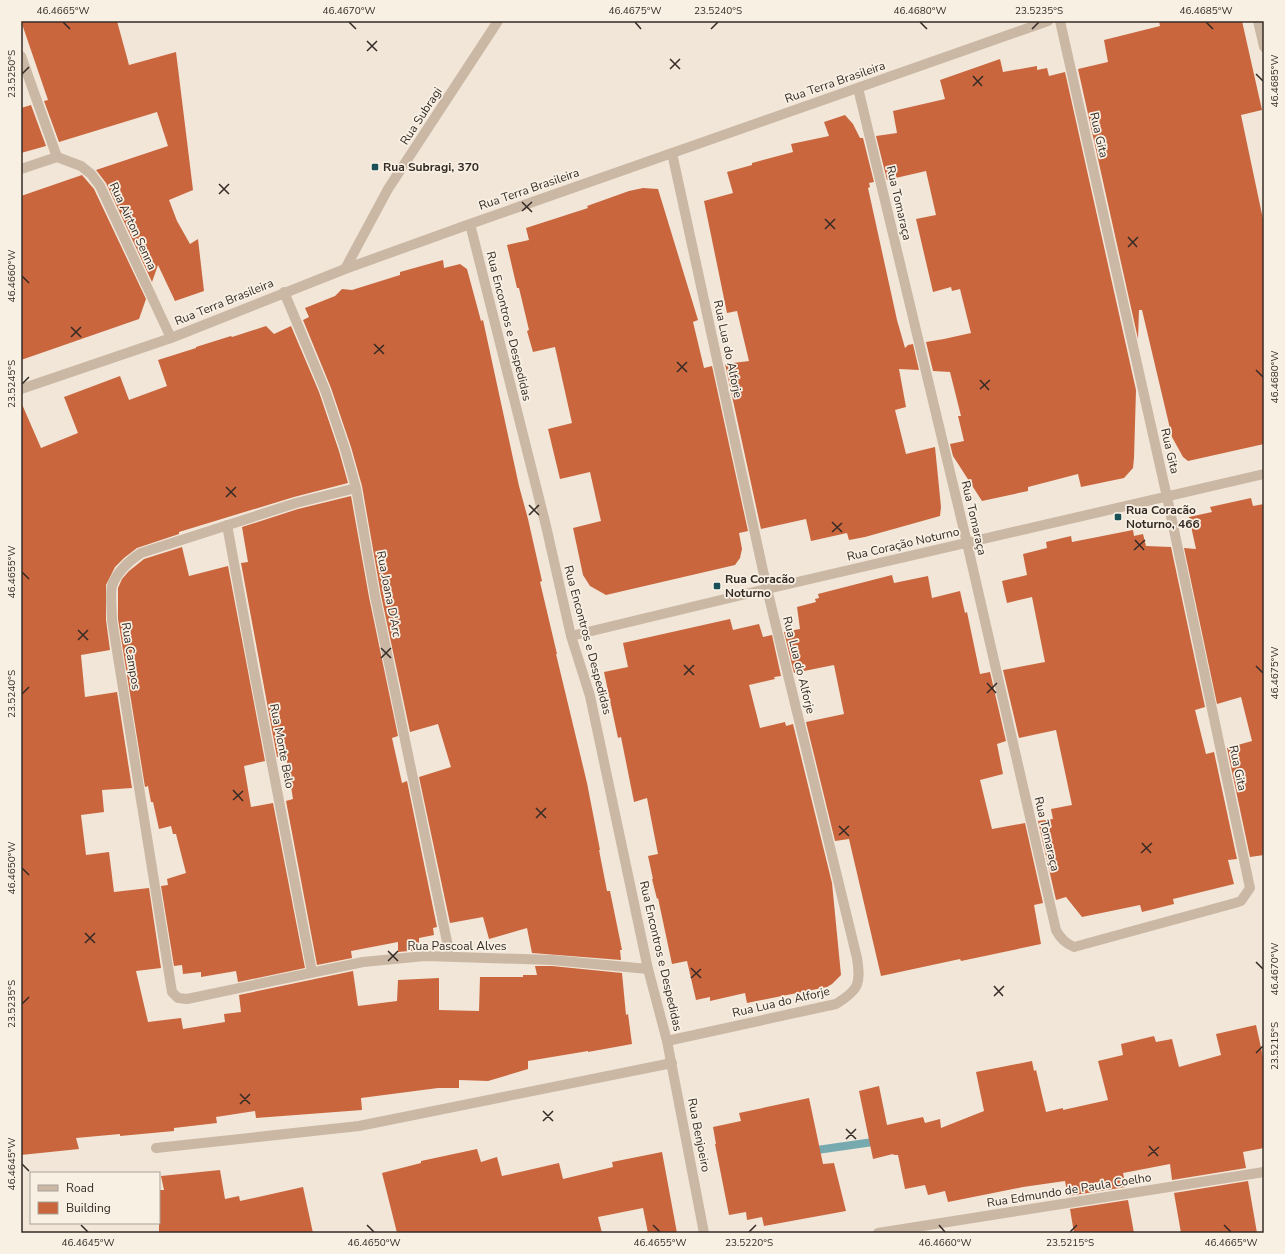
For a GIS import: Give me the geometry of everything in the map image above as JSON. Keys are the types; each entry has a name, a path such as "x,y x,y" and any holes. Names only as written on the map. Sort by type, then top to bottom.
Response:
{"street":[{"name":"Rua Subragi","path":"345,269 388,189 498,21"},
{"name":"Rua Terra Brasileira","path":"21,389 171,338 284,292 470,224 1048,21"},
{"name":"Rua Gita","path":"1060,21 1167,497 1250,888 1241,901 1074,947"},
{"path":"1258,21 1264,47"},
{"path":"21,56 57,157 21,169"},
{"name":"Rua Tomaraça","path":"858,88 967,543 1054,923 1059,935 1074,947"},
{"name":"Rua Lua do Alforje","path":"667,1041 836,1004 850,995 856,987 859,975 855,950 767,589 672,153"},
{"name":"Rua Airton Senna","path":"57,157 81,166 91,174 100,186 171,338"},
{"name":"Rua Encontros e Despedidas","path":"470,224 546,526 571,636 590,696 648,969 667,1041"},
{"name":"Rua Joana D'Arc","path":"284,292 325,390 356,488 375,596 450,956"},
{"name":"Rua Coração Noturno","path":"571,636 1264,474"},
{"name":"Rua Campos","path":"174,995 170,987 112,620 112,586 119,572 127,563 141,553 296,503 356,488"},
{"name":"Rua Monte Belo","path":"227,525 312,972"},
{"name":"Rua Pascoal Alves","path":"174,995 187,999 363,962 425,956 552,960 648,969"},
{"name":"Rua Benjoeiro","path":"667,1041 704,1233"},
{"path":"156,1148 359,1126 672,1063"},
{"name":"Rua Edmundo de Paula Coelho","path":"878,1233 1264,1172"}],"building":[{"path":"21,21 117,21 129,65 176,52 193,190 169,200 177,221 190,244 198,239 204,291 175,301 158,265 152,282 106,183 96,170 168,146 157,112 59,142 44,101 48,100"},
{"path":"1159,21 1242,21 1262,110 1241,115 1264,224 1264,444 1188,461 1183,457 1172,437 1142,310 1139,310 1138,339 1078,69 1108,62 1104,40 1160,26"},
{"path":"1000,59 1003,72 1037,66 1037,70 1047,68 1049,76 1065,72 1136,390 1134,458 1133,468 1124,478 1081,487 1078,474 1028,487 1028,491 982,501 953,456 950,444 964,441 958,416 961,416 950,372 933,371 926,342 971,333 960,289 952,291 951,287 933,292 916,219 936,215 926,171 887,180 876,136 897,133 893,111 945,99 940,80"},
{"path":"31,105 46,146 21,153 21,108"},
{"path":"845,115 853,124 860,138 863,138 874,182 869,183 870,187 868,188 897,320 905,348 908,345 913,344 919,370 899,369 906,407 895,410 906,454 935,447 941,507 940,516 865,537 849,540 847,533 811,541 806,519 761,529 725,364 749,361 737,311 727,313 704,201 733,193 727,172 752,165 752,163 793,152 791,144 829,136 824,122"},
{"path":"82,175 94,189 146,299 139,319 21,360 21,196"},
{"path":"643,188 658,189 698,320 693,322 704,368 712,366 748,531 739,533 742,549 740,558 735,565 606,595 590,586 583,575 573,528 601,521 590,472 560,479 548,429 572,423 555,347 533,352 527,331 529,330 519,288 517,288 507,245 529,240 526,228 588,208 587,206 629,191"},
{"path":"443,260 444,268 460,264 467,269 481,321 483,320 519,486 542,581 540,582 556,654 587,783 607,891 610,891 622,950 620,950 621,960 532,953 527,928 489,939 483,917 450,923 419,777 451,767 438,724 410,732 381,595 362,486 351,447 331,388 303,320 309,317 305,308 335,296 342,289 352,290 400,275 400,272"},
{"path":"266,326 274,334 291,326 319,392 348,483 294,497 179,532 179,534 137,548 115,567 106,585 106,620 110,650 81,655 85,697 117,692 132,788 102,790 104,812 81,815 86,855 109,852 114,892 149,888 161,968 136,971 148,1022 181,1018 183,1029 225,1022 224,1014 241,1012 239,995 353,971 358,1006 397,1001 398,980 439,978 439,1010 479,1011 480,977 523,977 523,975 537,975 535,966 552,966 622,973 626,1015 628,1014 632,1044 528,1061 528,1069 488,1081 459,1080 459,1088 438,1088 361,1098 362,1110 256,1118 255,1111 216,1117 217,1123 174,1128 174,1131 76,1138 79,1149 21,1155 21,402 41,448 78,433 64,397 120,376 129,400 167,386 158,360"},
{"path":"351,496 369,597 398,736 392,738 402,783 407,781 437,927 433,928 434,935 419,938 419,950 398,952 398,942 351,951 352,958 317,965 286,801 293,799 286,755 277,757 241,563 248,562 242,527 298,509"},
{"path":"1251,498 1253,506 1264,504 1264,855 1250,857 1227,748 1252,741 1241,697 1217,704 1184,548 1196,549 1189,517 1212,512 1210,507"},
{"path":"1133,530 1134,536 1143,534 1146,546 1171,547 1205,707 1195,710 1206,754 1214,752 1237,859 1228,860 1234,884 1173,899 1174,904 1142,912 1140,905 1082,917 1066,897 1056,900 1038,821 1053,819 1051,809 1072,805 1056,730 1019,738 1003,670 1045,662 1032,597 1007,603 1002,581 1027,575 1023,554 1047,548 1046,542 1071,536 1072,542"},
{"path":"182,547 189,576 228,566 265,761 244,766 251,807 273,803 305,968 238,982 236,971 201,977 201,972 183,974 182,965 174,966 161,886 168,885 167,879 186,873 176,834 173,834 171,826 159,829 148,786 145,787 118,619 118,588 122,579 129,571 144,559"},
{"path":"892,575 894,583 928,576 932,598 960,591 965,613 967,612 980,674 990,672 1006,741 997,744 1003,774 980,780 992,829 1025,823 1043,903 1034,905 1041,944 881,976 849,839 835,841 806,722 844,714 834,665 794,673 784,632 800,629 797,607 816,602 815,599 819,598 818,594"},
{"path":"730,619 733,630 759,624 763,637 772,635 781,676 774,677 775,679 749,685 760,728 785,722 786,726 793,724 832,883 841,975 827,987 747,1003 745,993 710,1001 710,997 696,1000 687,961 672,964 648,856 658,854 647,798 634,802 621,737 618,738 604,672 628,667 623,643"},
{"path":"1256,1025 1264,1061 1264,1148 1243,1152 1246,1168 1172,1180 1170,1164 1123,1173 1126,1187 1068,1196 1065,1181 1023,1187 948,1202 945,1191 928,1195 925,1185 905,1189 898,1155 893,1154 873,1159 859,1091 879,1086 887,1125 923,1117 925,1123 940,1119 941,1128 984,1111 976,1072 1032,1061 1034,1071 1036,1070 1046,1112 1063,1108 1063,1110 1108,1100 1098,1061 1123,1055 1121,1044 1154,1036 1156,1042 1172,1039 1179,1067 1221,1055 1216,1034"},
{"path":"809,1098 823,1164 834,1163 846,1211 764,1226 762,1217 747,1220 746,1212 729,1215 713,1127 741,1121 739,1113"},
{"path":"477,1149 481,1162 497,1157 502,1176 559,1163 563,1179 613,1167 612,1162 662,1152 677,1233 648,1233 643,1208 598,1217 602,1233 397,1233 382,1173 421,1163 421,1161"},
{"path":"220,1170 225,1199 239,1196 240,1201 303,1187 313,1233 159,1233 160,1190 164,1190 161,1176"},
{"path":"1248,1181 1257,1233 1181,1233 1174,1193"},
{"path":"1128,1200 1134,1233 1074,1233 1070,1209"}],"waterway":[{"path":"810,1151 880,1141"}],"place":[{"name":"Rua Subragi, 370","path":"375,167"},
{"name":"Rua Coracão Noturno, 466","path":"1118,517"},
{"name":"Rua Coracão Noturno","path":"717,586"}]}
